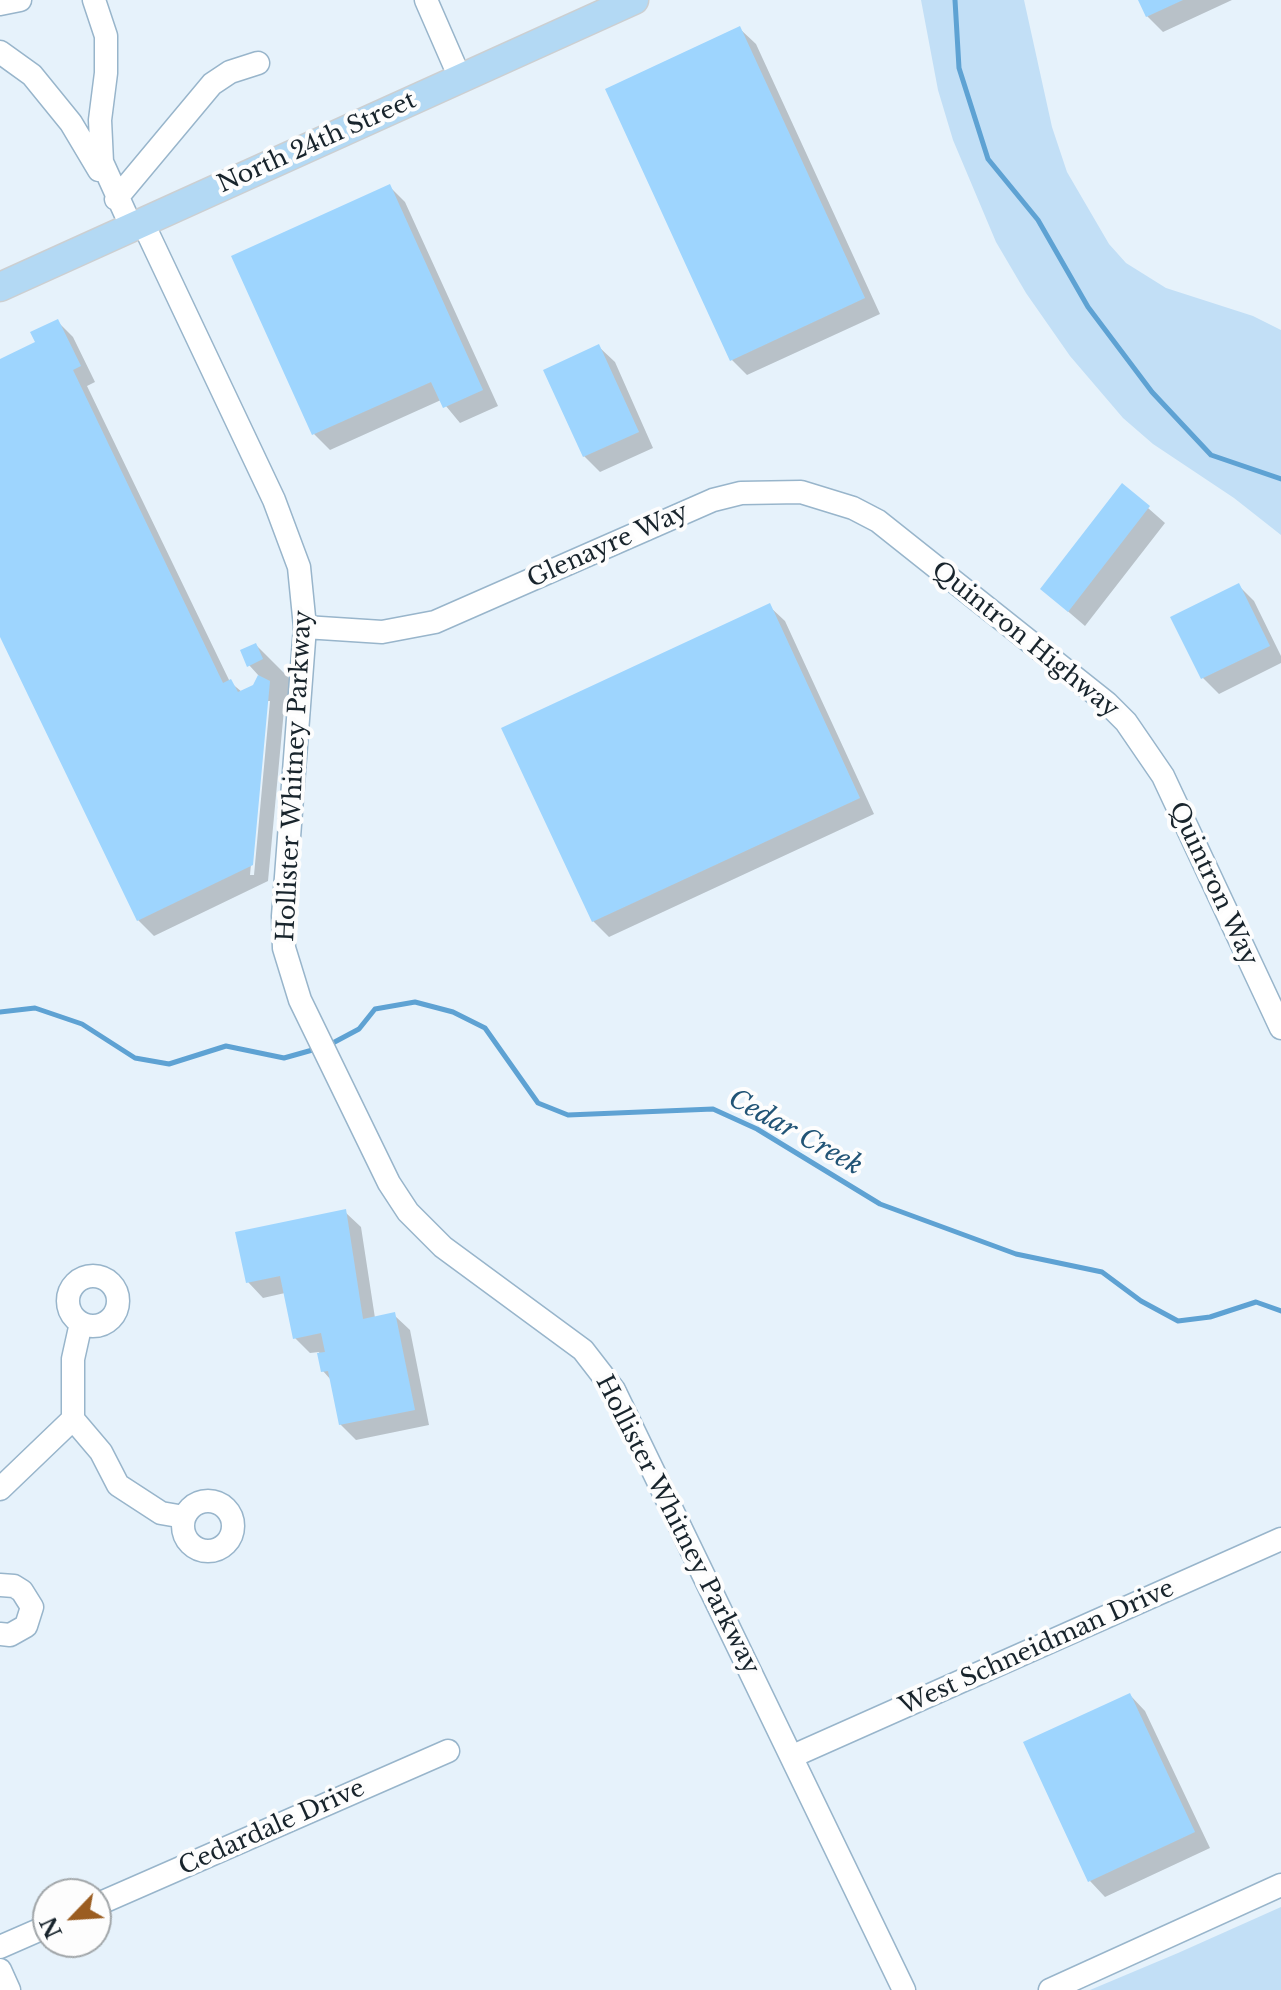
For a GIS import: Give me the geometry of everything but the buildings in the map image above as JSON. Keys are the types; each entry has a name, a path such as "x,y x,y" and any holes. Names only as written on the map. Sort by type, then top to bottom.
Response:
{"main road":[{"name":"North 24th Street","path":"0,287 634,0"}],"street":[{"path":"0,4 20,0"},
{"path":"94,0 106,36 100,146 106,177 116,199"},
{"path":"426,0 460,78"},
{"path":"0,52 32,75 71,123 116,199"},
{"path":"116,199 212,84 230,72 258,63"},
{"name":"Hollister Whitney Parkway","path":"116,199 136,224 289,534 299,567 305,627 283,916 284,948 300,1000 389,1183 408,1212 443,1247 583,1350 614,1390 904,1990"},
{"name":"Glenayre Way","path":"305,627 382,632 435,622 713,500 741,493 774,490 826,498 878,521 905,543"},
{"name":"Quintron Highway","path":"905,543 1107,703 1145,747 1166,783"},
{"name":"Quintron Way","path":"1166,783 1281,1028"},
{"path":"81,1323 73,1359 73,1419 101,1452 118,1485 161,1513 184,1517"},
{"path":"0,1489 73,1419"},
{"name":"West Schneidman Drive","path":"793,1756 1281,1539"},
{"path":"0,1585 14,1586 22,1591 32,1607 31,1618 20,1632 0,1634"},
{"name":"Cedardale Drive","path":"112,1898 448,1751"},
{"path":"1050,1990 1281,1885"},
{"path":"0,1947 32,1933"},
{"path":"0,1970 9,1990"}],"shaded area":[{"path":"921,0 1024,0 1052,127 1067,172 1109,244 1126,263 1166,288 1253,316 1281,330 1281,535 1234,498 1153,444 1123,418 1070,356 1026,293 996,242 953,140 938,90"},
{"path":"1281,1907 1281,1990 1090,1990 1178,1953"}],"waterway":[{"path":"955,0 959,68 988,159 1038,220 1088,307 1152,392 1211,455 1281,479"},
{"name":"Cedar Creek","path":"329,1045 359,1029 375,1009 415,1002 453,1012 485,1028 538,1103 568,1115 713,1109 757,1129 880,1204 1016,1254 1102,1272 1141,1301 1178,1321 1210,1317 1256,1302 1281,1311"},
{"name":"Cedar Creek","path":"0,1012 35,1008 82,1024 135,1058 169,1064 226,1046 284,1058 316,1049"}]}
